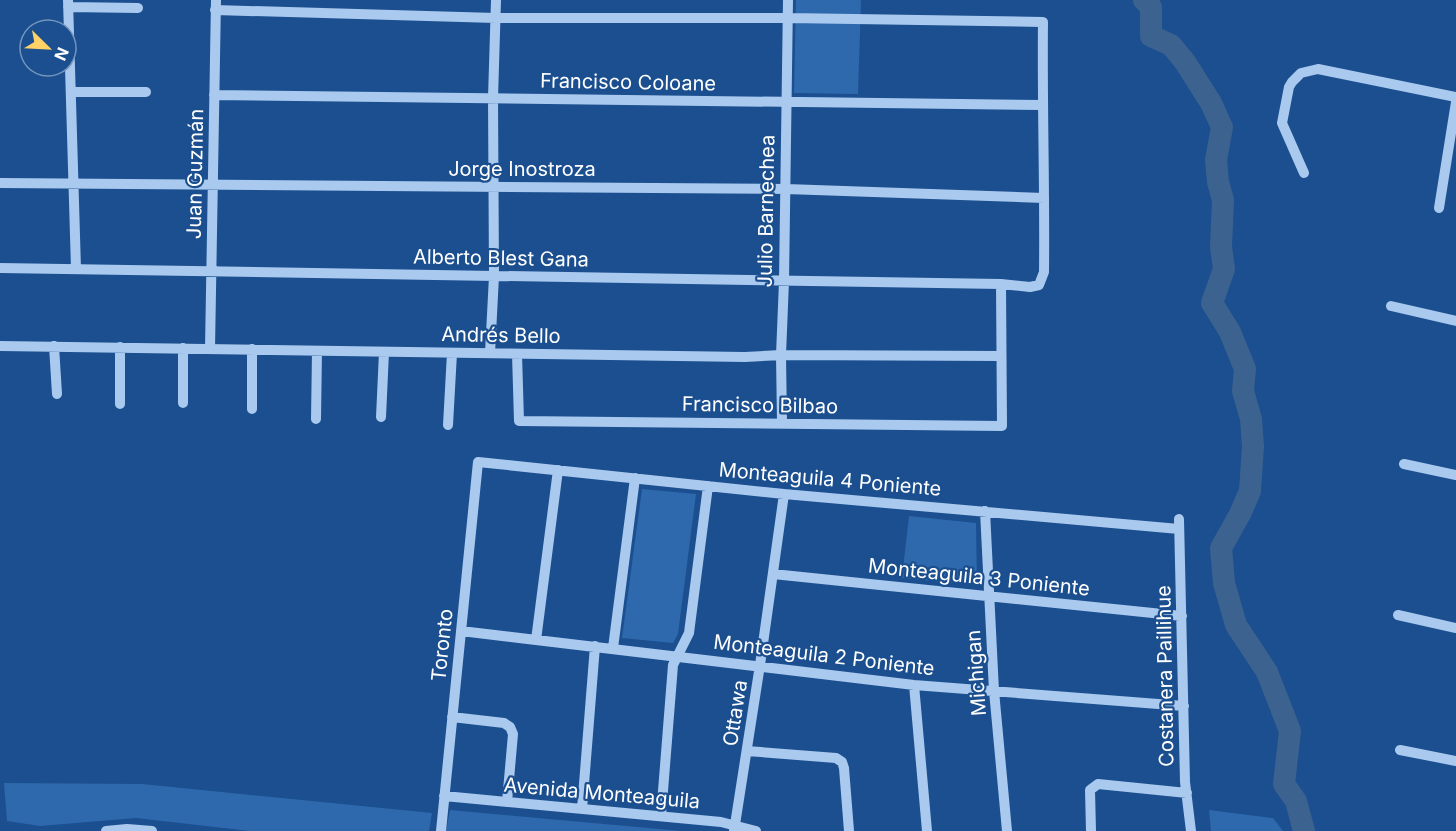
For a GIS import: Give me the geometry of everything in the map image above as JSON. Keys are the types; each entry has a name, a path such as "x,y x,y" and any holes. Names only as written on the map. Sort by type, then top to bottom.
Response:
{"street":[{"path":"490,353 494,276 493,99 496,0"},
{"name":"Julio Barnechea","path":"782,423 781,355 788,0"},
{"path":"76,269 68,4 138,8"},
{"path":"215,5 496,18 788,18 1043,22 1044,198"},
{"name":"Juan Guzmán","path":"210,349 215,5"},
{"path":"1304,173 1282,123 1289,87 1301,73 1318,69 1456,97"},
{"path":"71,92 146,92"},
{"name":"Francisco Coloane","path":"214,95 1042,105"},
{"path":"1439,208 1456,102"},
{"name":"Jorge Inostroza","path":"0,183 786,189 1044,198"},
{"name":"Alberto Blest Gana","path":"0,268 1001,284 1030,287 1039,285 1044,272 1044,198"},
{"path":"1001,284 1001,356"},
{"path":"1391,306 1456,321"},
{"name":"Andrés Bello","path":"0,346 745,357 781,355 1001,356"},
{"path":"54,346 57,394"},
{"path":"120,347 120,404"},
{"path":"183,348 183,403"},
{"path":"252,350 252,409"},
{"path":"316,419 317,351"},
{"path":"381,417 384,352"},
{"path":"448,425 452,353"},
{"name":"Francisco Bilbao","path":"517,354 519,421 1002,426 1001,356"},
{"name":"Monteaguila 4 Poniente","path":"478,462 784,494 985,512 1179,524"},
{"name":"Toronto","path":"441,831 478,462"},
{"path":"1404,464 1456,475"},
{"path":"536,640 558,470"},
{"path":"613,648 636,478"},
{"path":"661,816 674,665 689,633 708,486"},
{"name":"Ottawa","path":"735,829 784,494"},
{"name":"Michigan","path":"985,512 994,691 1007,831"},
{"name":"Costanera Paillihue","path":"1179,524 1187,793 1191,831"},
{"name":"Monteaguila 3 Poniente","path":"773,573 1182,616"},
{"path":"1398,615 1456,628"},
{"name":"Monteaguila 2 Poniente","path":"461,631 914,685 1184,706"},
{"path":"582,809 595,646"},
{"path":"914,685 927,831"},
{"path":"452,717 504,723 510,727 513,734 507,802"},
{"path":"1400,750 1456,761"},
{"path":"747,751 839,759 844,768 849,831"},
{"path":"1091,831 1090,790 1098,784 1187,793"},
{"name":"Avenida Monteaguila","path":"444,796 721,822 735,829 756,831"},
{"path":"106,831 127,829 152,831"}],"shaded area":[{"path":"796,0 861,0 858,94 794,93"},
{"path":"642,489 696,494 678,634 673,643 622,638"},
{"path":"909,516 976,523 977,585 902,578"},
{"path":"4,783 142,784 432,813 429,831 250,831 136,818 40,826 7,821"},
{"path":"450,810 681,831 446,831"},
{"path":"1209,810 1273,818 1283,831 1211,831"}],"waterway":[{"path":"1144,0 1151,7 1151,36 1171,45 1185,62 1211,103 1222,127 1216,160 1218,182 1223,200 1221,247 1224,269 1212,303 1230,332 1245,369 1243,391 1251,419 1253,446 1250,491 1221,548 1224,583 1236,625 1267,672 1290,731 1284,784 1296,801 1304,831"}]}
